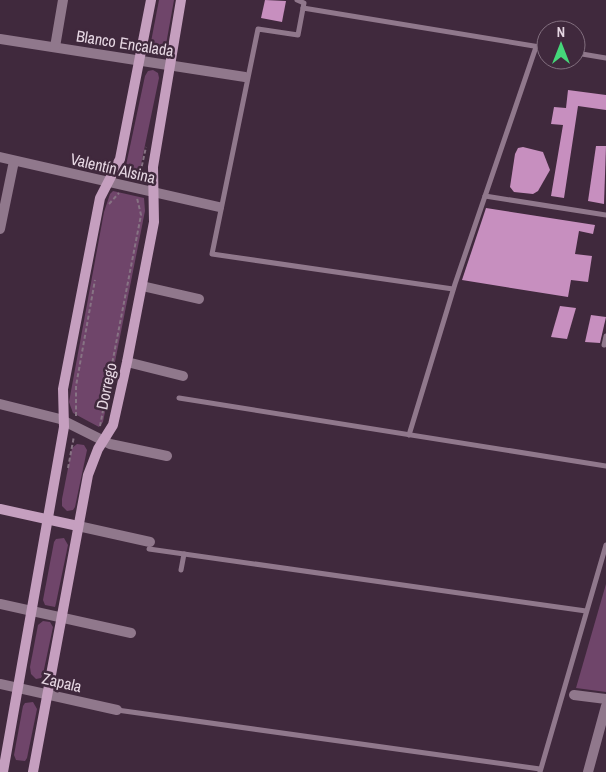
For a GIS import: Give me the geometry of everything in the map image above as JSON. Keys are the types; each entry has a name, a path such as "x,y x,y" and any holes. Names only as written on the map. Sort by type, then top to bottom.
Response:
{"main road":[{"path":"3,772 65,421 63,400 65,380 100,198 120,159 151,0"},
{"name":"Dorrego","path":"33,772 88,475 99,440 116,417 142,286 154,222 153,166 182,0"},
{"path":"0,509 78,526"}],"street":[{"path":"55,48 63,0"},
{"name":"Blanco Encalada","path":"0,39 245,77"},
{"name":"Valentín Alsina","path":"0,157 219,207"},
{"path":"0,229 14,160"},
{"path":"142,286 200,299"},
{"path":"127,362 183,376"},
{"path":"0,404 65,421 99,440 167,456"},
{"path":"78,526 150,546"},
{"path":"0,604 132,633"},
{"name":"Zapala","path":"0,684 117,710"},
{"path":"574,695 606,699"},
{"path":"588,772 606,706"}],"lane":[{"path":"297,0 304,3 298,35 258,29 212,254 453,289"},
{"path":"303,8 536,47 453,289 409,435"},
{"path":"586,55 606,58"},
{"path":"485,196 606,215"},
{"path":"604,345 606,336"},
{"path":"179,398 606,466"},
{"path":"117,710 540,771 606,545"},
{"path":"150,546 184,554 586,611"},
{"path":"181,570 184,554"}],"path":[{"path":"99,440 99,431 141,215 136,196 147,139"},
{"path":"107,208 121,191 122,186"},
{"path":"66,476 76,428 76,386 95,279"}],"shaded area":[{"path":"159,0 174,0 165,50 158,57 151,52 150,47"},
{"path":"153,70 158,73 159,78 139,174 132,180 126,176 125,170 145,76 148,71"},
{"path":"113,191 144,198 145,211 103,422 99,427 73,413 69,402 104,212 110,194"},
{"path":"77,444 84,445 87,450 75,507 73,510 67,511 62,506 62,499 72,448"},
{"path":"64,538 68,545 55,607 45,605 43,600 54,542 56,539"},
{"path":"606,584 606,692 576,688"},
{"path":"43,621 50,622 53,627 43,674 41,678 36,679 31,674 30,667 38,625"},
{"path":"33,702 37,709 27,758 25,761 16,760 14,755 23,706 25,703"}],"building":[{"path":"265,0 286,1 282,22 261,18"},
{"path":"568,90 606,95 606,110 578,106 564,198 551,196 563,125 551,124 554,107 566,108"},
{"path":"596,146 606,146 604,204 588,201"},
{"path":"523,147 543,152 550,170 538,191 533,194 514,192 510,187 515,154 518,148"},
{"path":"486,208 595,225 593,234 579,231 575,254 592,256 588,282 571,280 568,297 462,280"},
{"path":"560,306 576,308 567,339 551,337"},
{"path":"591,315 606,317 600,343 585,342"}]}
